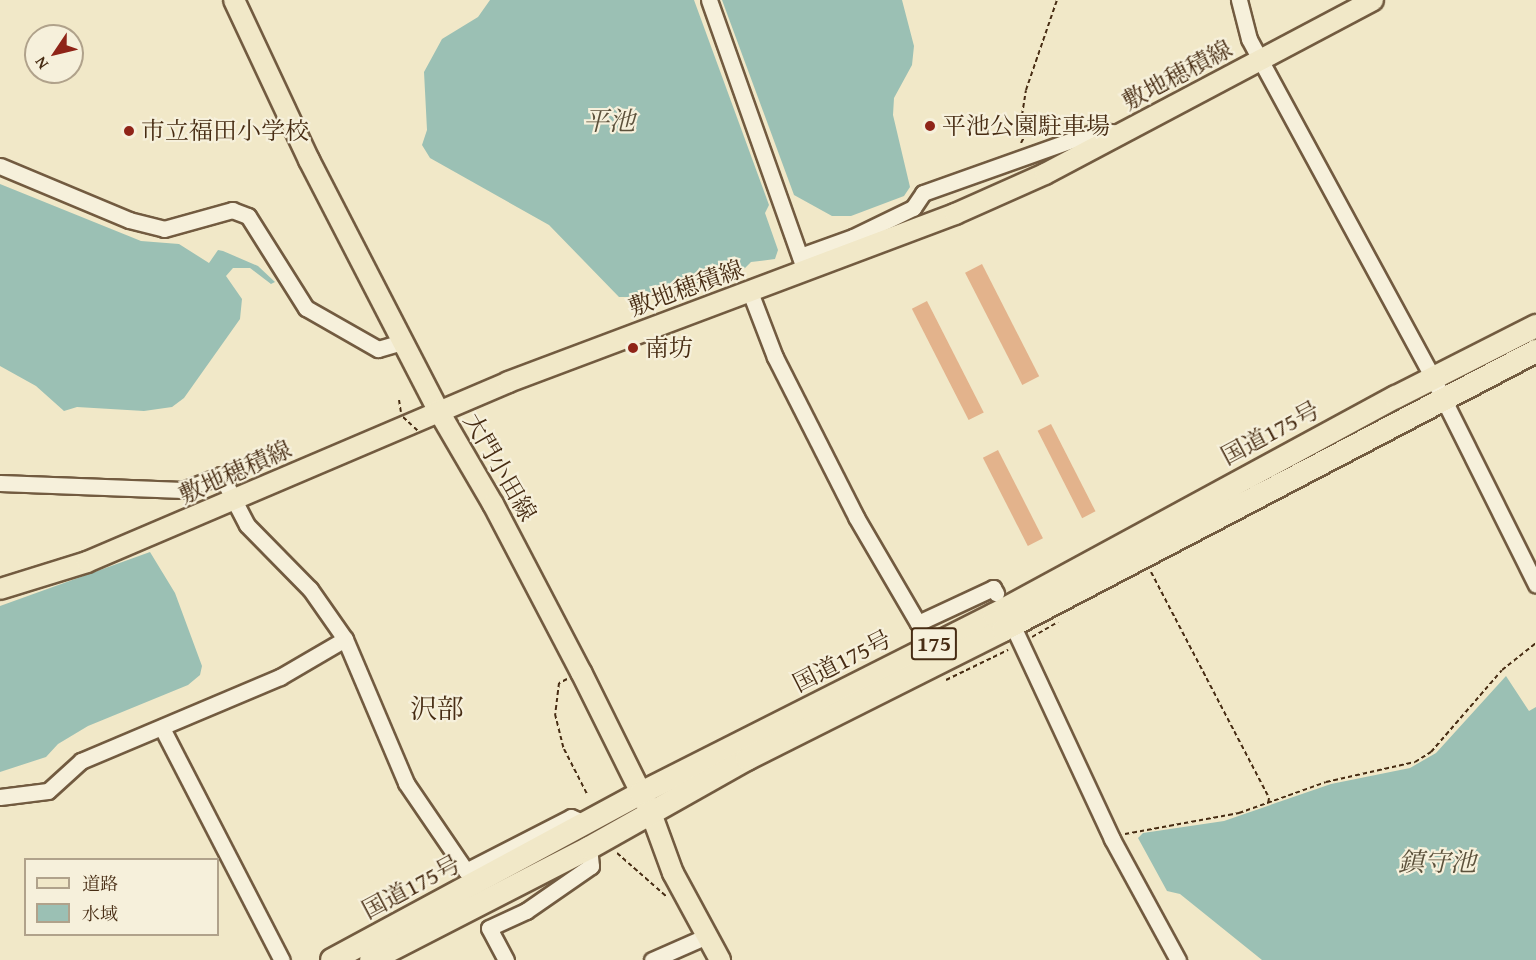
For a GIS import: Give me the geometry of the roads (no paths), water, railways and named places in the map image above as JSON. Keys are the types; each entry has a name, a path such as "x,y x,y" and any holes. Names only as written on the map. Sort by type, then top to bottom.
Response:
{"highway":[{"name":"国道175号","path":"371,960 588,848 646,803 1433,378 1536,326"},
{"name":"国道175号","path":"332,960 587,824 646,803 747,759 1536,351"}],"main road":[{"name":"大門小田線","path":"234,0 270,82 438,410 493,504 581,672 646,803 695,915 720,960"},
{"name":"敷地穂積線","path":"0,589 87,562 232,502 438,410 750,292 803,264 955,214 1045,174 1373,0"}],"street":[{"path":"709,0 803,264 913,208 923,193 1097,131 1124,133"},
{"path":"1239,0 1249,39 1433,378 1536,585"},
{"path":"0,166 129,220 165,229 232,210 248,216 306,308 378,349 403,342"},
{"path":"750,292 775,357 856,517 918,623 993,588 996,593"},
{"path":"0,483 176,490 221,475 232,502 247,525 310,589 345,639 406,783 466,871 571,817 587,824"},
{"path":"1017,635 1112,839 1178,960"},
{"path":"0,797 48,791 81,760 280,677 345,639"},
{"path":"162,728 282,960"},
{"path":"506,960 489,928 526,911 591,866 588,848"},
{"path":"652,960 707,936"}],"water":[{"name":"平池","path":"490,0 694,0 769,205 765,213 778,250 775,259 751,262 745,268 654,297 619,297 549,225 430,158 422,145 427,130 424,72 442,39 478,17"},
{"path":"722,0 902,0 914,46 912,65 894,98 893,115 910,187 904,196 851,216 832,216 794,195"},
{"path":"0,184 141,241 179,244 209,263 218,250 223,251 258,266 275,282 271,284 250,268 233,268 226,276 242,299 240,319 184,398 172,407 144,411 77,407 64,411 36,386 0,366"},
{"path":"150,552 175,593 202,666 200,675 188,685 88,726 58,744 46,757 0,772 0,606"},
{"name":"鎮守池","path":"1506,676 1529,711 1536,707 1536,960 1262,960 1180,894 1167,891 1138,838 1143,833 1224,821 1331,784 1410,768 1436,753"}],"place":[{"name":"平池公園駐車場","path":"930,126"},
{"name":"市立福田小学校","path":"129,131"},
{"name":"南坊","path":"633,348"}],"district":[{"name":"沢部","path":"437,709"}]}
